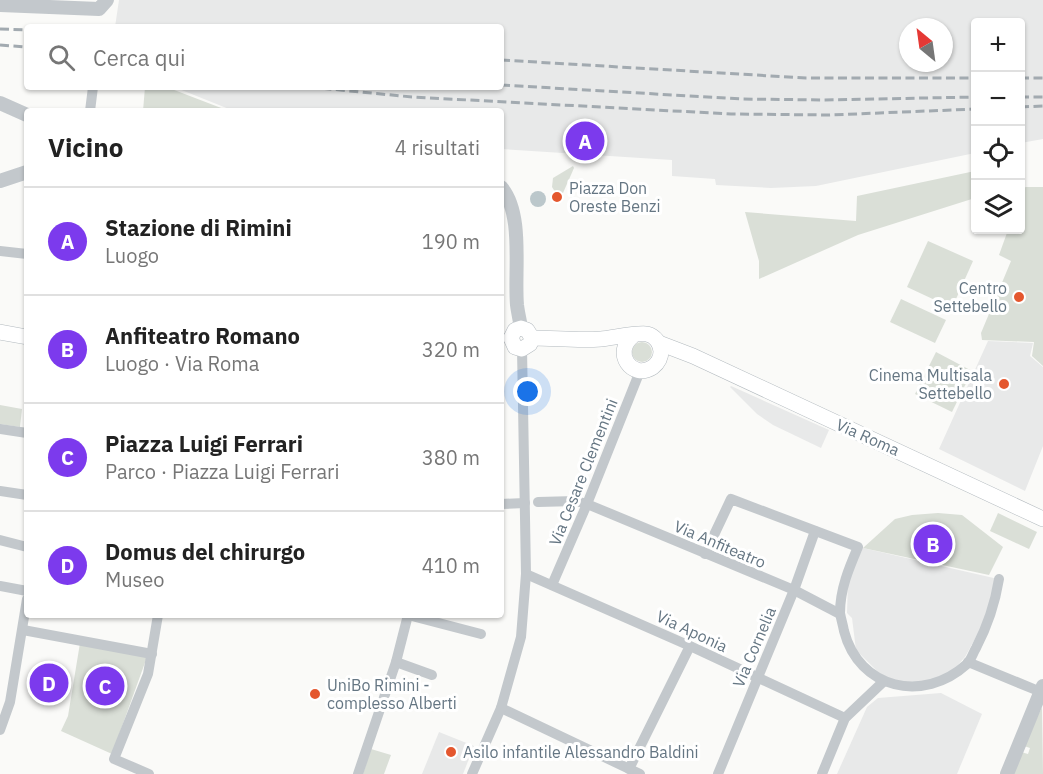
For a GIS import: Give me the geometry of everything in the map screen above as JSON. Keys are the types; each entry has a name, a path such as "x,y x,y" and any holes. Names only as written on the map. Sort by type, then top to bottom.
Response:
{"main road":[{"path":"0,332 24,336"},
{"path":"517,338 599,339 645,333 655,338 661,348 659,360 651,368 640,370 629,366 615,346 599,339"},
{"path":"624,356 625,344 633,336"},
{"name":"Via Roma","path":"658,343 693,356 1043,519"},
{"path":"659,360 693,356"}],"street":[{"path":"0,5 99,9 107,0"},
{"path":"90,108 93,90"},
{"path":"0,103 24,114"},
{"path":"0,113 24,123"},
{"path":"0,181 23,176"},
{"path":"472,774 501,708 521,637 526,574 514,220 509,200 504,192"},
{"path":"504,199 512,209"},
{"path":"0,251 24,254"},
{"name":"Via Cesare Clementini","path":"552,585 640,370"},
{"path":"0,429 24,433"},
{"path":"0,491 24,495"},
{"path":"705,554 731,499 858,547 844,578 840,614 853,656 883,682 904,686 933,685 968,662 994,607 999,579"},
{"name":"Via Anfiteatro","path":"538,502 576,501 587,504 794,590 840,614"},
{"path":"504,504 525,503"},
{"name":"Via Cornelia","path":"718,774 794,590 815,531"},
{"path":"0,540 24,546"},
{"name":"Via Aponia","path":"526,574 690,646 845,718"},
{"path":"0,586 24,590"},
{"path":"0,730 8,708 25,618"},
{"path":"149,774 114,759 147,675 158,618"},
{"path":"358,774 396,662 407,618"},
{"path":"420,618 482,634"},
{"path":"23,630 152,654"},
{"path":"501,708 634,772 690,646"},
{"path":"396,662 432,675"},
{"path":"968,662 1042,689 1007,774"},
{"path":"822,774 845,718 883,682"}],"shaded area":[{"path":"119,0 1043,0 1043,139 1025,142 1025,18 971,18 971,154 816,186 771,188 716,185 715,179 672,176 672,160 504,149 504,108 226,108 182,90 504,90 504,24 115,24"},
{"path":"145,90 174,90 221,108 143,108"},
{"path":"573,166 563,193 557,195 552,187 553,178"},
{"path":"971,172 971,199 858,235 759,279 759,261 745,212 856,221 857,196"},
{"name":"Centro Settebello","path":"1025,187 1043,187 1043,366 1032,356 1034,342 982,340 981,333 1011,261 999,255 1007,234 1025,234"},
{"path":"535,191 541,191 546,199 544,205 535,207 530,202 530,196"},
{"path":"928,241 973,261 952,308 907,287"},
{"path":"901,299 946,320 935,343 890,322"},
{"path":"988,341 1033,343 1030,356 1043,367 1043,446 1025,491 939,449"},
{"path":"638,342 646,342 652,348 652,356 646,362 638,362 632,356 632,348"},
{"path":"936,352 972,371 952,412 915,394"},
{"path":"731,386 829,430 821,448 773,425 757,414"},
{"path":"0,405 22,409 20,427 0,424"},
{"path":"938,513 962,515 1003,547 989,575 863,548 895,519"},
{"path":"998,513 1037,532 1029,549 990,531"},
{"path":"863,548 998,579 993,606 965,657 953,670 932,684 901,684 881,675 856,650 852,618 847,613 848,579"},
{"path":"80,643 147,657 112,754 61,731 68,716"},
{"path":"941,693 982,714 957,774 837,774 867,707 878,698"},
{"path":"1042,707 1043,774 1013,774 1021,752 1028,754 1030,748 1024,746"},
{"name":"Asilo infantile Alessandro Baldini","path":"439,732 474,746 463,774 422,774"},
{"path":"371,749 391,755 384,774 363,774"}],"railway":[{"path":"0,29 24,30"},
{"path":"0,45 24,47"},
{"path":"504,60 806,78 971,78"},
{"path":"1025,78 1043,78"},
{"path":"504,85 742,99 971,97"},
{"path":"340,90 412,97 731,114 830,115 971,109"},
{"path":"1025,97 1043,97"},
{"path":"1025,107 1043,106"}],"place":[{"name":"Stazione di Rimini","path":"585,141"},
{"name":"Piazza Don Oreste Benzi","path":"557,197"},
{"name":"Centro Settebello","path":"1019,297"},
{"name":"Cinema Multisala Settebello","path":"1004,384"},
{"name":"Anfiteatro Romano","path":"933,544"},
{"name":"Domus del chirurgo","path":"49,683"},
{"name":"Piazza Luigi Ferrari","path":"105,686"},
{"name":"UniBo Rimini - complesso Alberti","path":"315,694"},
{"name":"Asilo infantile Alessandro Baldini","path":"451,752"}]}
